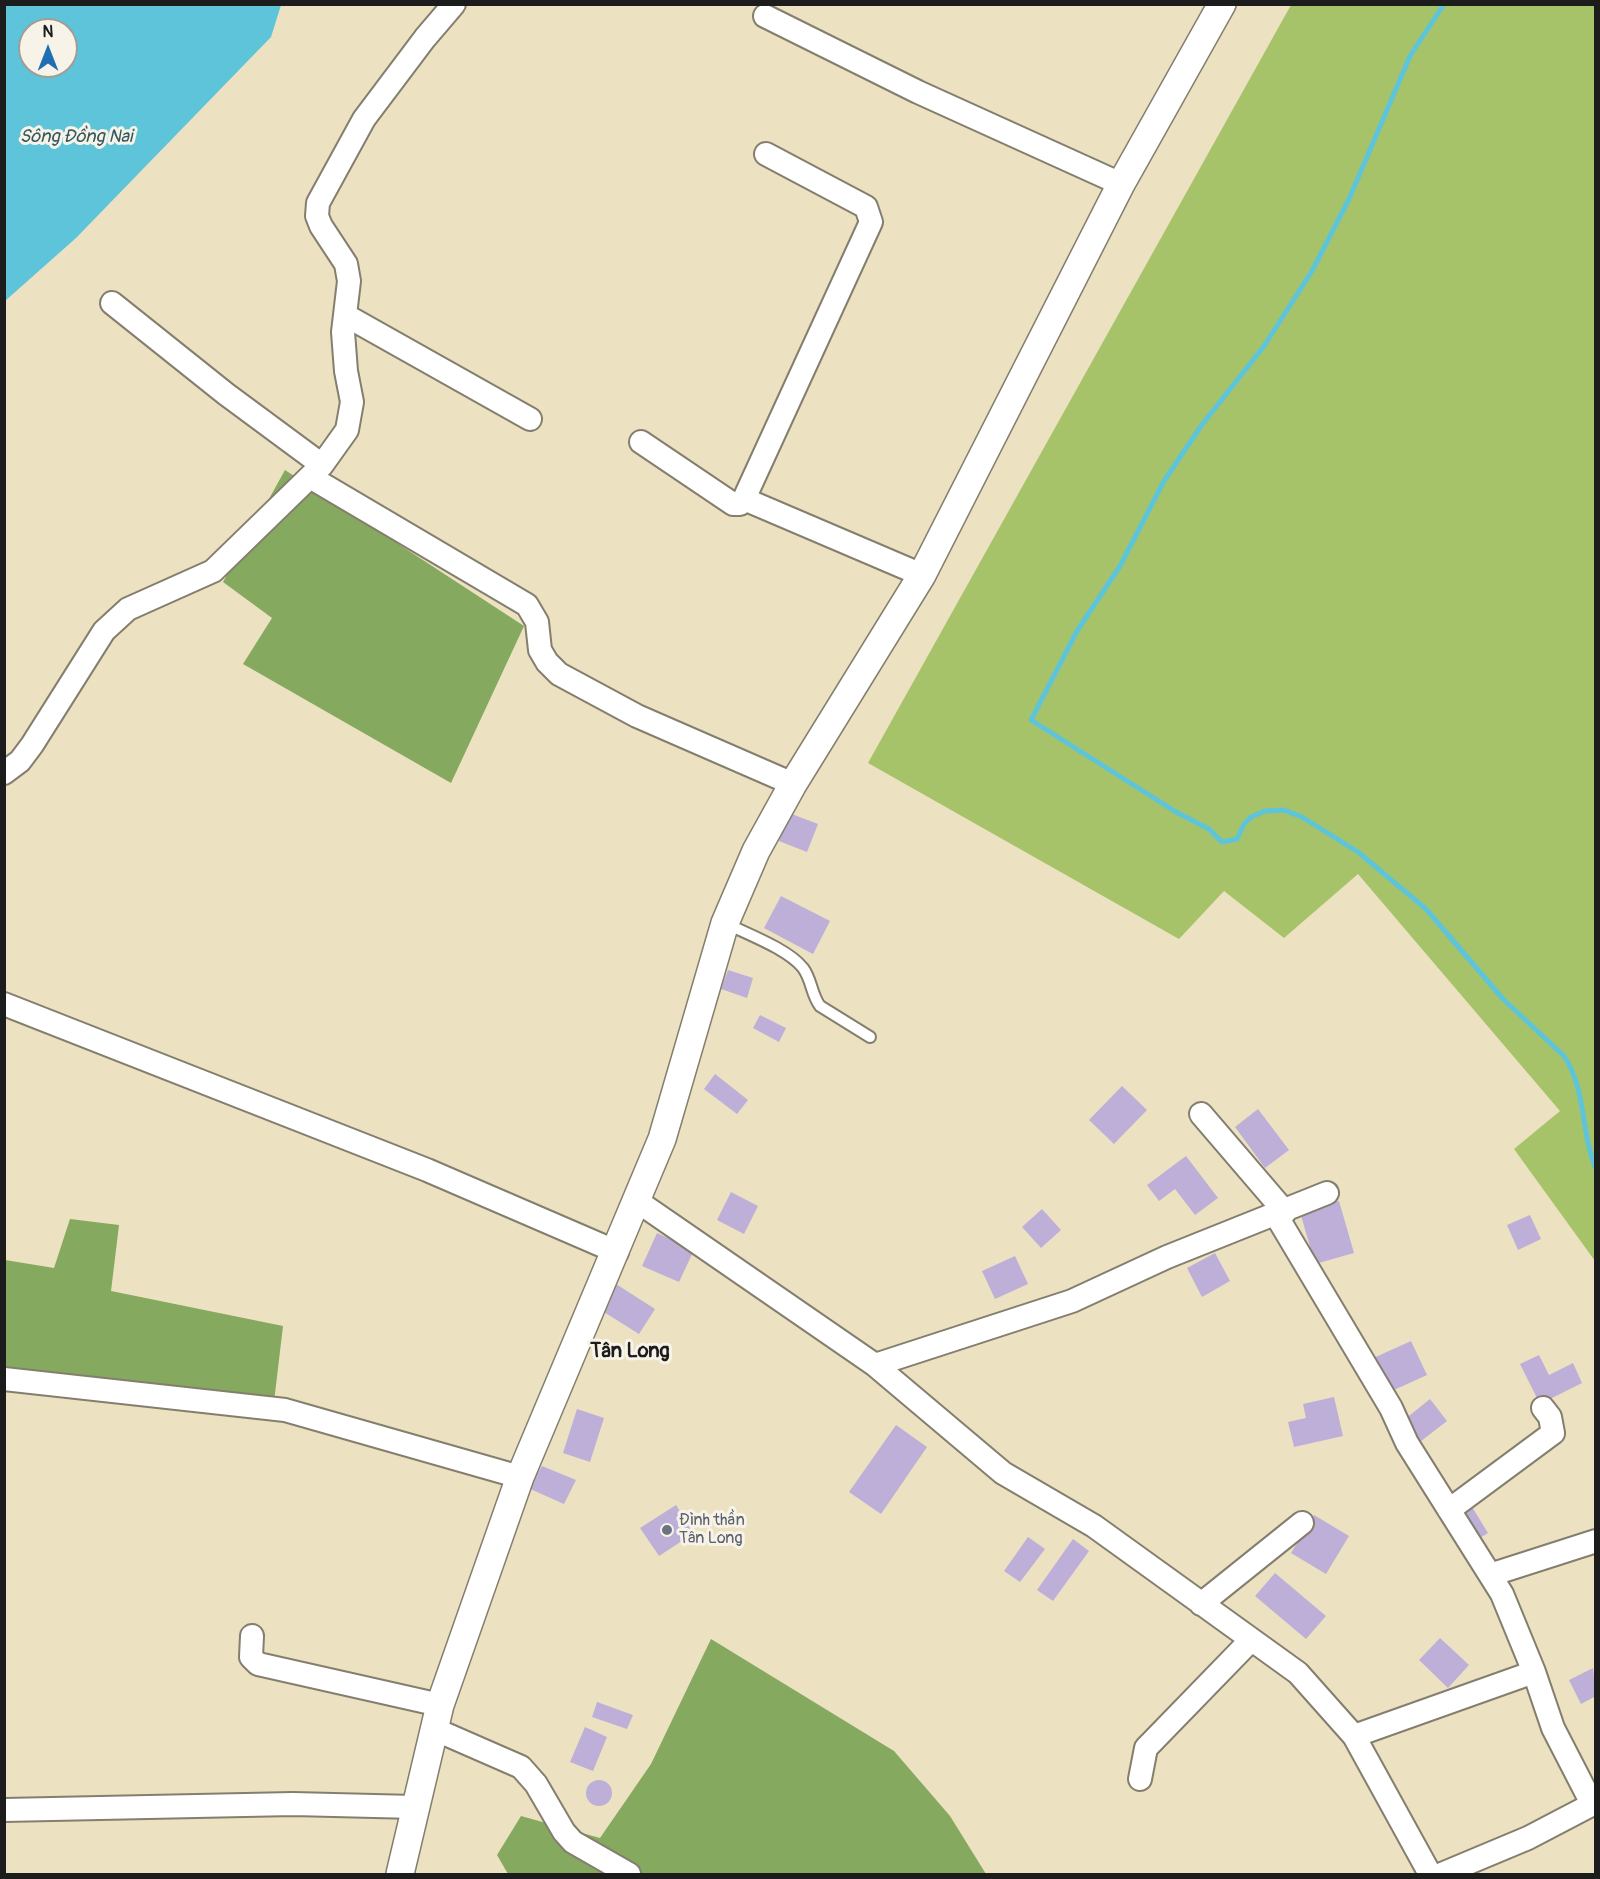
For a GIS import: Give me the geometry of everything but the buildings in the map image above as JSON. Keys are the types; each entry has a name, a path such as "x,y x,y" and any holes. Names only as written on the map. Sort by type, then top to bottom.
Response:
{"street":[{"path":"4,773 20,761 32,745 104,631 128,609 213,571 316,471 347,430 352,402 344,352 349,281 346,264 317,216 318,203 364,119 425,38 454,4"},
{"path":"400,1875 437,1717 520,1477 578,1336 617,1252 662,1138 725,923 756,851 793,784 922,575 1121,184 1222,4"},
{"path":"765,15 918,92 1121,184"},
{"path":"641,442 733,504 740,504 871,222 866,207 766,154"},
{"path":"112,303 226,394 316,471 527,605 537,622 540,650 547,662 559,674 637,716 793,784"},
{"path":"345,315 530,419"},
{"path":"744,499 922,575"},
{"path":"4,1004 428,1170 617,1252"},
{"path":"1201,1114 1280,1213 1449,1510 1502,1594 1534,1672 1553,1728 1587,1794 1595,1803 1528,1838 1442,1875"},
{"path":"876,1365 1072,1301 1167,1257 1328,1193"},
{"path":"637,1201 876,1365 1003,1473 1094,1526 1298,1673 1354,1736 1430,1875"},
{"path":"4,1379 285,1410 520,1477"},
{"path":"1449,1510 1553,1433 1550,1417 1543,1408"},
{"path":"1201,1604 1302,1523"},
{"path":"1490,1575 1596,1541"},
{"path":"252,1636 251,1657 258,1664 316,1675 437,1717 521,1767 536,1784 564,1832 573,1842 629,1875"},
{"path":"1140,1779 1146,1748 1251,1640"},
{"path":"1354,1736 1534,1672"},
{"path":"4,1810 293,1804 415,1807"}],"lane":[{"path":"725,923 795,960 810,980 814,998 820,1006 870,1037"}],"green space":[{"path":"1291,5 1595,5 1595,1261 1514,1149 1560,1111 1358,874 1284,938 1224,891 1179,939 868,763"},
{"path":"285,470 524,626 451,783 243,664 272,618 223,582"},
{"path":"70,1219 119,1225 111,1291 283,1326 274,1402 5,1375 5,1260 54,1268"},
{"path":"711,1639 894,1751 950,1816 986,1874 508,1874 497,1855 521,1816 600,1838 651,1764"}],"water":[{"name":"Sông Đồng Nai","path":"5,4 281,5 271,37 76,238 5,301"}],"waterway":[{"path":"1444,4 1410,56 1349,199 1312,271 1264,346 1201,426 1164,481 1120,566 1077,631 1031,720 1176,812 1209,829 1222,842 1237,839 1244,824 1251,817 1265,811 1284,810 1302,817 1358,852 1426,909 1503,999 1564,1056 1580,1097 1587,1140 1596,1169"}],"place":[{"name":"Đình thần Tân Long","path":"667,1530"}],"district":[{"name":"Tân Long","path":"630,1352"}]}
